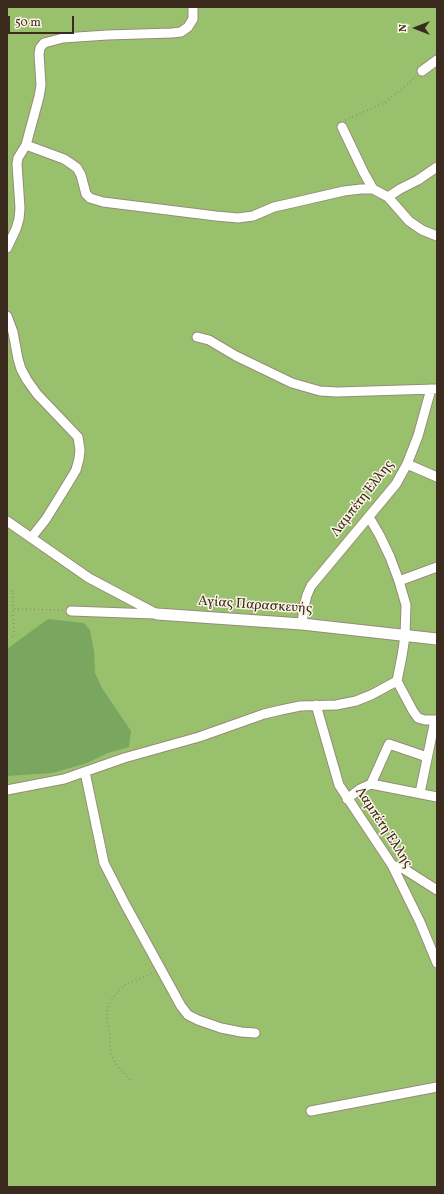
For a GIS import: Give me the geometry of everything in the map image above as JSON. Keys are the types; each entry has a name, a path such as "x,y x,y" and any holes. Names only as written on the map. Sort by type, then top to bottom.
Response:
{"street":[{"path":"7,248 20,219 17,164 18,158 26,145 39,97 41,85 40,48 44,43 63,38 181,32 188,27 193,19 193,7"},
{"path":"422,71 437,60"},
{"path":"342,127 373,189"},
{"path":"26,145 70,162 77,168 81,175 86,194 90,198 103,202 238,218 252,216 274,207 292,203 361,189 373,189 388,197 409,221 422,230 437,236"},
{"path":"388,197 437,167"},
{"path":"7,316 13,332 18,359 24,374 37,394 78,437 80,450 80,460 76,470 46,520 31,538"},
{"path":"196,338 209,340 236,356 292,383 320,391 337,392 434,389"},
{"name":"Λαμπέτη Έλλης","path":"302,624 304,607 311,586 396,484 407,464 434,389"},
{"path":"407,464 437,477"},
{"path":"369,517 380,536 399,581 406,605 405,636 397,681 412,711 418,718 425,720 436,720 420,793"},
{"path":"7,521 90,578 157,614"},
{"path":"399,581 437,567"},
{"name":"Αγίας Παρασκευής","path":"71,611 157,614 302,624 437,640"},
{"path":"7,790 49,782 85,772 124,758 199,737 264,714 300,706 336,705 356,701 397,681"},
{"name":"Λαμπέτη Έλλης","path":"316,705 339,786 392,865 423,927 437,963"},
{"path":"371,784 389,744 427,757"},
{"path":"85,772 104,863 181,1006 188,1015 198,1020 221,1028 256,1033"},
{"path":"347,799 360,789 371,784 437,797"},
{"path":"392,865 404,869 437,890"},
{"path":"311,1111 437,1087"}],"path":[{"path":"342,127 344,120 384,103 422,71"},
{"path":"7,591 13,590 14,638 7,638"},
{"path":"13,609 71,611"},
{"path":"7,686 49,782"},
{"path":"130,1080 116,1064 110,1052 107,1009 118,991 131,982 149,975 159,966"}],"green space":[{"path":"7,7 437,7 437,1187 7,1187"},
{"path":"48,619 84,623 90,630 94,651 95,673 102,688 131,731 129,747 108,753 87,763 53,773 7,776 7,649"}]}
